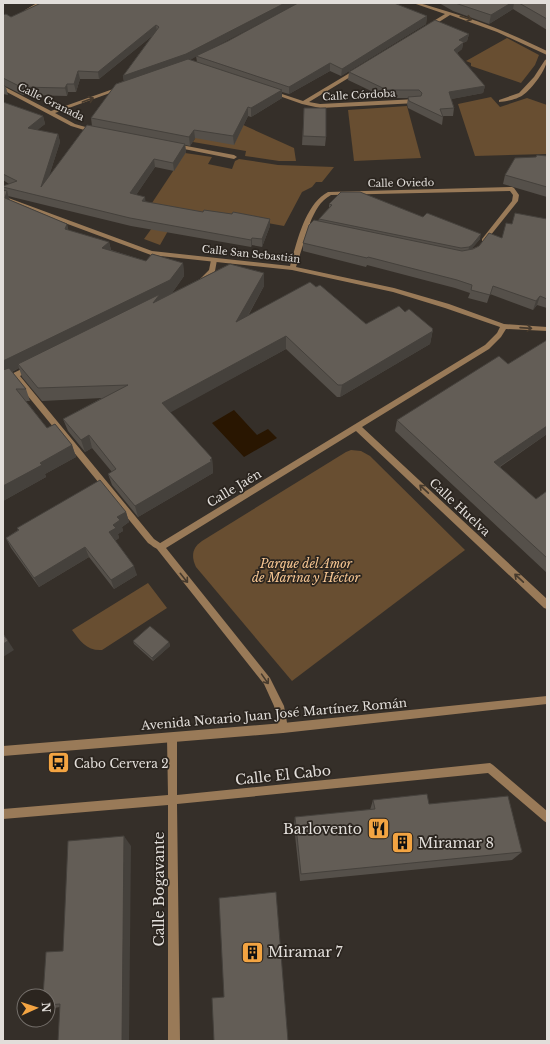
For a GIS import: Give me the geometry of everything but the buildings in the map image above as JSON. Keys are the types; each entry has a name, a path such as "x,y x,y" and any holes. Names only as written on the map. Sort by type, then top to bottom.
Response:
{"street":[{"path":"22,12 41,3"},
{"path":"415,3 487,25 547,53"},
{"path":"427,28 450,13"},
{"path":"501,101 521,94 539,74 547,61"},
{"path":"304,103 365,66"},
{"name":"Calle Granada","path":"3,88 73,125 97,132"},
{"path":"52,113 121,88"},
{"name":"Calle Córdoba","path":"268,91 304,103 320,106 416,101"},
{"path":"173,146 234,157"},
{"name":"Calle Oviedo","path":"292,268 306,224 323,196 330,193 512,189 516,194 515,201 478,247"},
{"name":"Calle San Sebastián","path":"3,198 151,254 292,268 394,290 447,306 504,326 547,329"},
{"path":"306,224 327,228"},
{"path":"196,286 212,271 214,260"},
{"name":"Calle Jaén","path":"160,547 487,347 499,335 504,326"},
{"path":"3,381 36,365"},
{"path":"15,376 146,536 160,547 267,681 279,706 283,728"},
{"name":"Calle Huelva","path":"357,427 547,605"},
{"name":"Avenida Notario Juan José Martínez Román","path":"3,751 283,728 547,700"},
{"name":"Calle Bogavante","path":"172,738 174,1041"},
{"name":"Calle El Cabo","path":"3,814 172,800 490,768 547,818"}],"green space":[{"path":"507,38 539,55 535,65 521,83 471,66 471,63 466,61"},
{"path":"491,97 500,107 527,98 547,105 547,154 475,156 458,104"},
{"path":"407,106 421,158 354,161 348,110"},
{"path":"209,114 230,119 294,148 296,161 279,161 245,156 246,151 193,142"},
{"path":"185,153 212,157 208,164 232,169 235,161 239,159 278,165 334,167 322,182 316,182 312,187 302,192 284,226 262,222 177,215 160,245 144,239 160,217 150,206"},
{"name":"Parque del Amor de Marina y Héctor","path":"351,450 361,451 370,456 465,550 292,681 196,567 193,559 193,552 196,546 202,541"},
{"path":"148,583 167,608 102,650 88,647 72,630"}],"shaded area":[{"path":"234,410 257,435 268,429 277,438 244,457 212,423"}],"place":[{"name":"Cabo Cervera 2","path":"58,763"},
{"name":"Barlovento","path":"378,829"},
{"name":"Miramar 8","path":"402,843"},
{"name":"Miramar 7","path":"252,952"}]}
